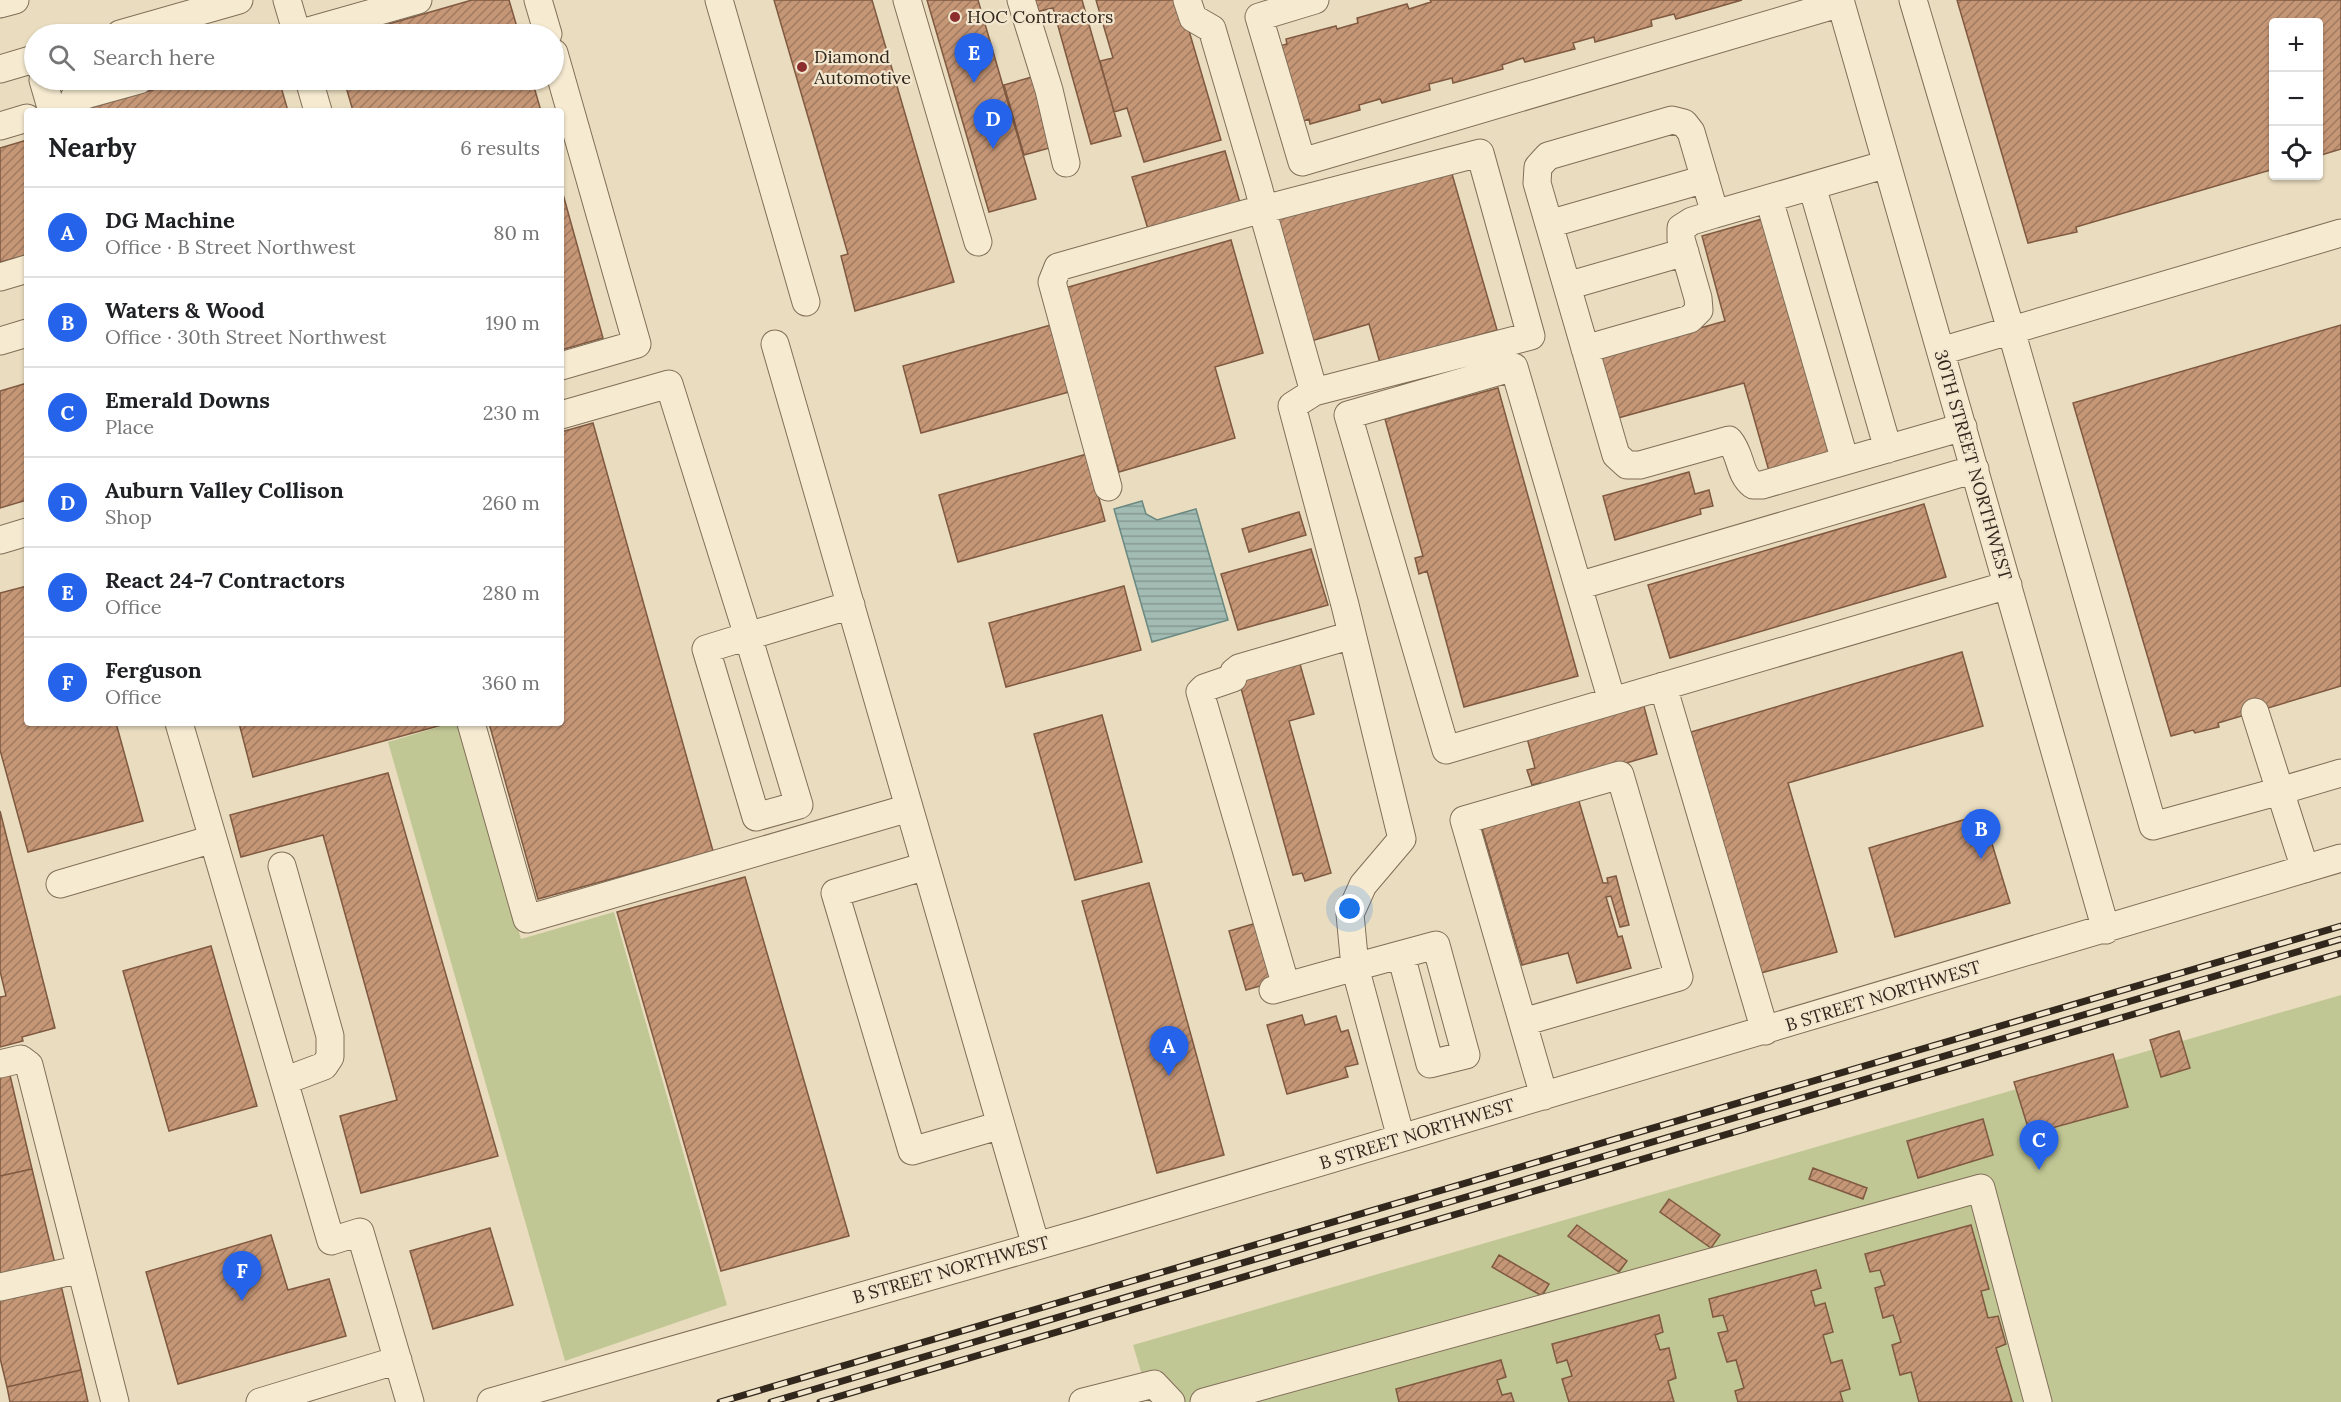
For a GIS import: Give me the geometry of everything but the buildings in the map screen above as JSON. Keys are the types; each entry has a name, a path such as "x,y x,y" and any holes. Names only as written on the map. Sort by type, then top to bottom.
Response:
{"street":[{"path":"0,4 15,0"},
{"path":"143,24 177,9 239,0"},
{"path":"287,0 294,24"},
{"path":"333,24 418,0"},
{"path":"538,0 545,24"},
{"path":"719,0 806,302"},
{"path":"907,0 978,242"},
{"path":"1021,0 1049,90 1066,163"},
{"path":"1187,0 1193,18 1212,29 1314,392"},
{"path":"1315,0 1259,16 1302,162 1789,9 1841,1"},
{"path":"1913,0 2011,330 2153,826 2341,773"},
{"name":"30TH STREET NORTHWEST","path":"1841,1 2106,930"},
{"path":"0,69 24,62"},
{"path":"46,90 51,108"},
{"path":"77,108 74,98 103,90"},
{"path":"312,90 317,108"},
{"path":"560,90 563,108"},
{"path":"564,113 572,161 637,344 564,365"},
{"path":"0,126 24,119"},
{"path":"1715,214 1691,132 1684,123 1672,120 1548,156 1538,167 1537,183 1616,455 1627,465 1640,465 1729,440 1736,448 1745,478 1753,485 1762,485 1962,427"},
{"path":"1108,487 1052,282 1059,267 1263,209 1480,153 1531,336 1314,392 1292,406 1402,839 1363,885 1350,914 1355,967 1401,1138"},
{"path":"1586,349 1690,319 1699,310 1681,228 1692,221 1887,164"},
{"path":"1549,224 1705,179"},
{"path":"1812,186 1888,449"},
{"path":"1769,199 1845,461"},
{"path":"1941,351 2341,233"},
{"path":"1567,286 1685,252"},
{"path":"0,276 24,270"},
{"path":"0,341 24,334"},
{"path":"775,344 1036,1246"},
{"path":"1612,701 1514,367 1348,415 1446,750 2008,585"},
{"path":"564,414 669,384 748,636 799,805 756,817 706,649 748,636 851,605"},
{"path":"1578,586 1975,469"},
{"path":"0,540 24,533"},
{"path":"1352,635 1239,668 1234,672 1233,678 1204,688 1200,692 1279,988 1401,955"},
{"path":"1663,686 1765,1031"},
{"path":"2255,712 2305,869"},
{"path":"180,726 331,1241 360,1232 410,1402"},
{"path":"472,726 527,919 909,808"},
{"path":"1523,1022 1679,977 1620,775 1464,820 1544,1096"},
{"path":"60,884 213,839"},
{"name":"B STREET NORTHWEST","path":"491,1402 1036,1246 2106,930 2341,858"},
{"path":"282,866 330,1036 330,1057 324,1066 284,1081"},
{"path":"926,866 835,893 912,1151 1001,1125"},
{"path":"0,1064 21,1059 29,1065 115,1402"},
{"path":"1204,1402 1981,1188 2038,1402"},
{"path":"0,1287 81,1269"},
{"path":"260,1402 398,1360"},
{"path":"1083,1402 1154,1384 1171,1402"}],"green space":[{"path":"442,726 460,726 521,939 614,912 727,1305 565,1361 388,742"},
{"path":"2341,995 2341,1402 1150,1402 1133,1345"}],"water":[{"path":"1142,501 1146,514 1157,520 1196,509 1228,620 1152,642 1114,509"}],"railway":[{"path":"720,1402 2341,926"},
{"path":"771,1402 2341,939"},
{"path":"820,1402 2341,953"}],"place":[{"name":"HOC Contractors","path":"955,17"},
{"name":"Diamond Automotive","path":"802,67"},
{"name":"React 24-7 Contractors","path":"974,83"},
{"name":"Auburn Valley Collison","path":"993,149"},
{"name":"Waters & Wood","path":"1981,859"},
{"name":"DG Machine","path":"1169,1076"},
{"name":"Emerald Downs","path":"2039,1170"},
{"name":"Ferguson","path":"242,1301"}]}
